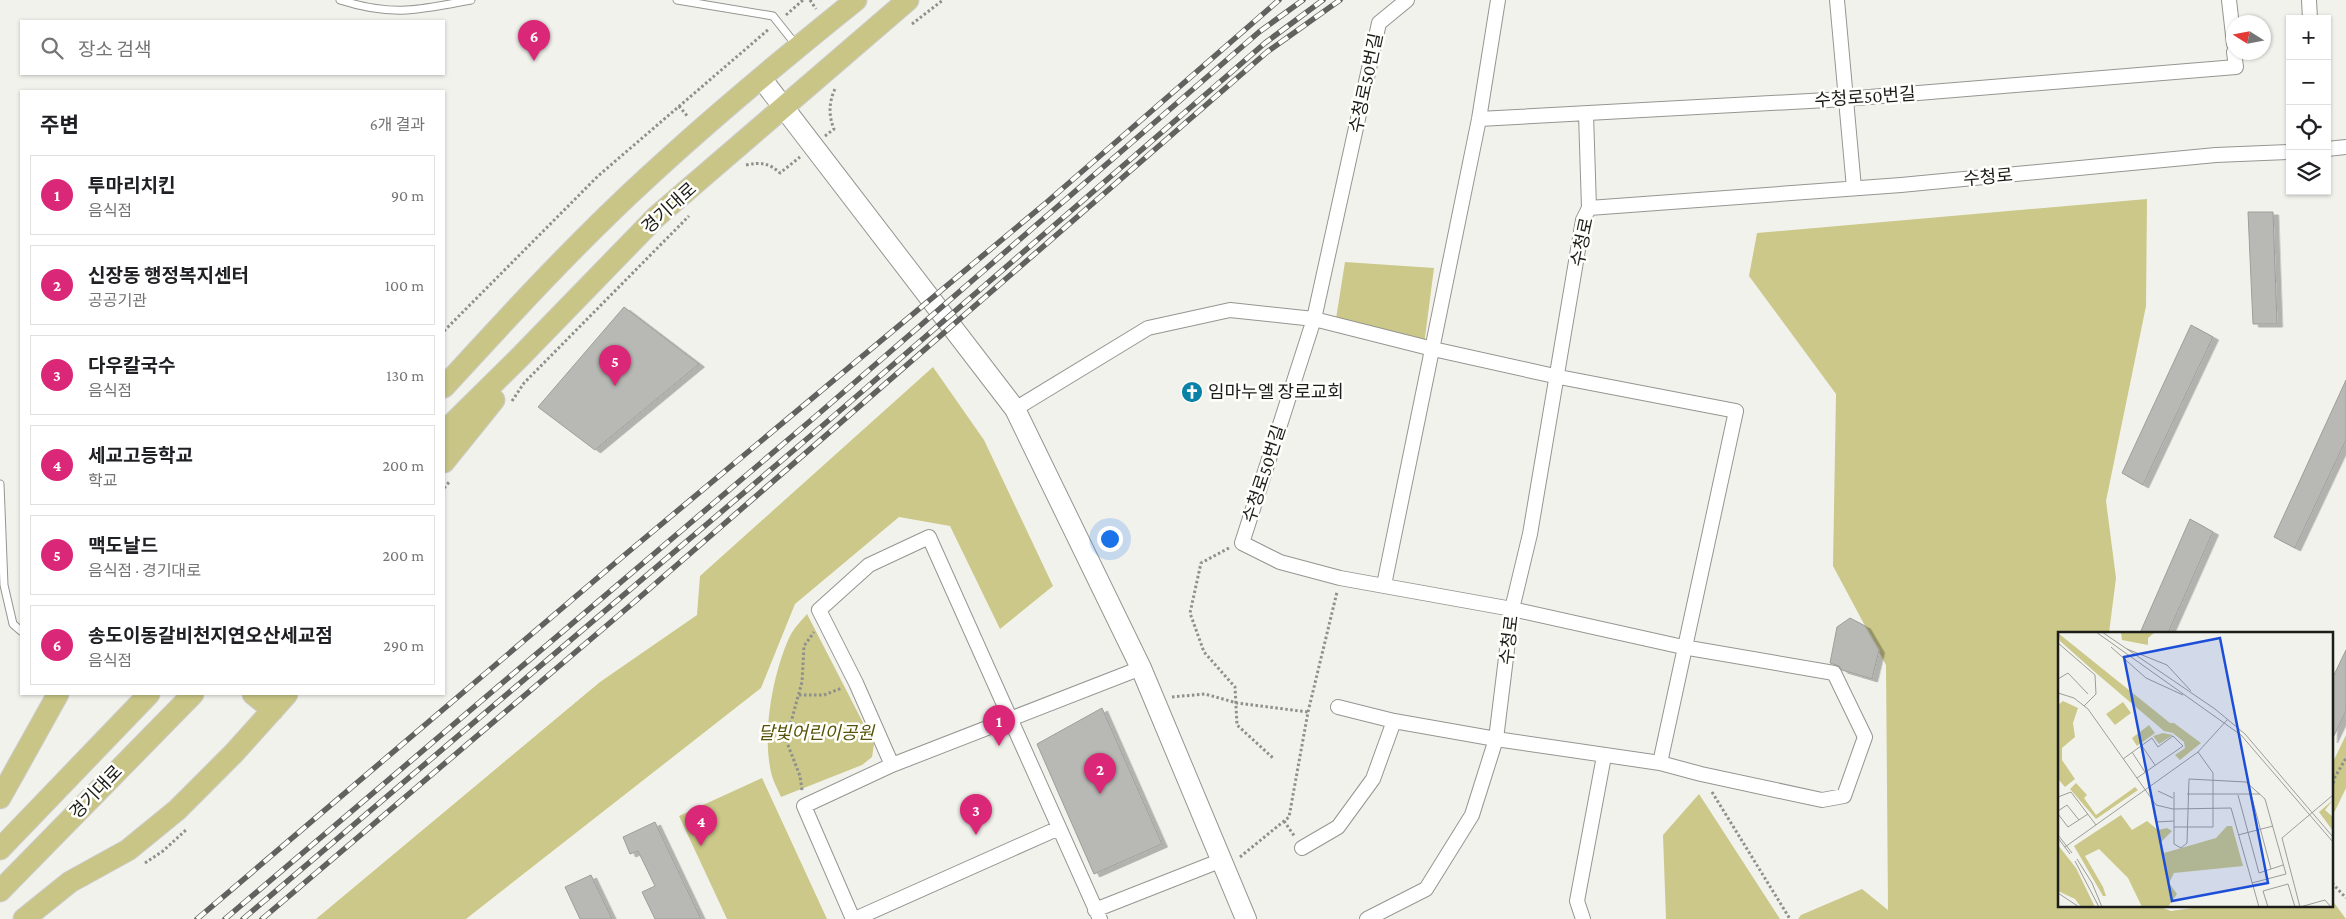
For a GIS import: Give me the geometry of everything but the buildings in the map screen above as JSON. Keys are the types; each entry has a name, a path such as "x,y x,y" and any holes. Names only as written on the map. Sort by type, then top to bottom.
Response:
{"main road":[{"name":"경기대로","path":"445,385 496,330 648,177 761,78 856,0"},
{"name":"경기대로","path":"445,431 656,217 784,109 908,0"},
{"path":"445,364 496,330"},
{"path":"449,468 497,396 520,357"},
{"path":"0,798 57,695"},
{"name":"경기대로","path":"0,849 148,695"},
{"name":"경기대로","path":"0,891 192,695"},
{"path":"254,695 273,710"},
{"path":"24,919 70,882 128,850 170,815 234,753 286,695"}],"street":[{"name":"수청로50번길","path":"1407,0 1379,23 1314,319 1242,543 1280,562 1340,578 1512,609 1683,647 1834,673 1865,737 1844,796 1822,800 1701,774"},
{"path":"1384,585 1479,119 1499,0"},
{"path":"1837,0 1854,188"},
{"path":"2229,0 2231,15"},
{"path":"2309,0 2310,15"},
{"name":"수청로50번길","path":"1479,119 1845,99 2236,67 2235,60"},
{"path":"761,78 1015,409 1141,668 1246,919"},
{"path":"1586,114 1589,208"},
{"path":"2331,149 2346,147"},
{"name":"수청로","path":"1367,919 1426,889 1472,815 1496,740 1512,609 1530,534 1584,220 1589,208 1854,188 2216,155 2286,152"},
{"path":"1015,409 1148,328 1230,310 1314,319 1433,349 1558,377 1736,411 1683,647 1660,763"},
{"path":"892,765 856,683 819,610 869,565 929,536 1097,914 1224,864"},
{"path":"1059,828 854,919 804,806 892,765 1141,668"},
{"path":"1338,707 1496,740 1660,763 1701,774"},
{"path":"1302,848 1338,828 1373,780 1394,720"},
{"path":"1583,919 1577,901 1604,756"}],"lane":[{"path":"340,0 388,12 418,11 470,0"},
{"path":"677,0 772,16 798,47"},
{"path":"0,484 4,585 13,624 20,630"}],"path":[{"path":"445,329 598,176 803,0"},
{"path":"908,28 943,0"},
{"path":"834,129 830,116 831,99 838,85"},
{"path":"742,168 746,165 766,163 780,173"},
{"path":"510,403 524,384 692,213"},
{"path":"445,484 449,468"},
{"path":"1242,543 1201,563 1190,612 1204,652 1235,688 1237,724 1273,758"},
{"path":"1224,864 1289,817 1308,712 1340,578"},
{"path":"804,806 800,776 786,740 802,682 804,646 823,620"},
{"path":"799,694 824,695 856,683"},
{"path":"1154,698 1206,694 1237,703 1308,712"},
{"path":"2334,781 2346,758"},
{"path":"1701,774 1790,919"},
{"path":"2334,885 2346,898"}],"green space":[{"path":"2147,199 2146,306 2106,501 2116,578 2109,632 2058,632 2058,906 2158,906 2171,911 2207,906 2334,906 2334,903 2346,919 1798,919 1801,915 1862,889 1888,910 1886,665 1833,566 1836,394 1749,276 1757,233"},
{"path":"1345,262 1434,268 1424,345 1335,325"},
{"path":"933,367 984,440 1053,586 1000,629 950,526 899,517 795,604 761,688 466,919 316,919 600,682 697,615 700,576"},
{"name":"달빛어린이공원","path":"807,614 874,744 872,757 862,765 781,797 773,779 769,760 768,724 770,704 778,667 784,651 792,633"},
{"path":"2346,735 2346,788 2334,813 2334,760"},
{"path":"762,778 827,919 727,919 679,816"},
{"path":"1699,794 1780,919 1666,919 1663,835"}],"railway":[{"path":"197,919 621,558 1047,202 1279,0"},
{"path":"225,919 816,416 1259,32 1303,0"},
{"path":"243,919 821,427 1265,43 1323,0"},
{"path":"262,919 632,604 1267,52 1340,0"}],"place":[{"name":"송도이동갈비천지연오산세교점","path":"534,61"},
{"name":"맥도날드","path":"615,386"},
{"name":"임마누엘 장로교회","path":"1192,392"},
{"name":"투마리치킨","path":"999,746"},
{"name":"신장동 행정복지센터","path":"1100,794"},
{"name":"다우칼국수","path":"976,835"},
{"name":"세교고등학교","path":"701,846"}]}
